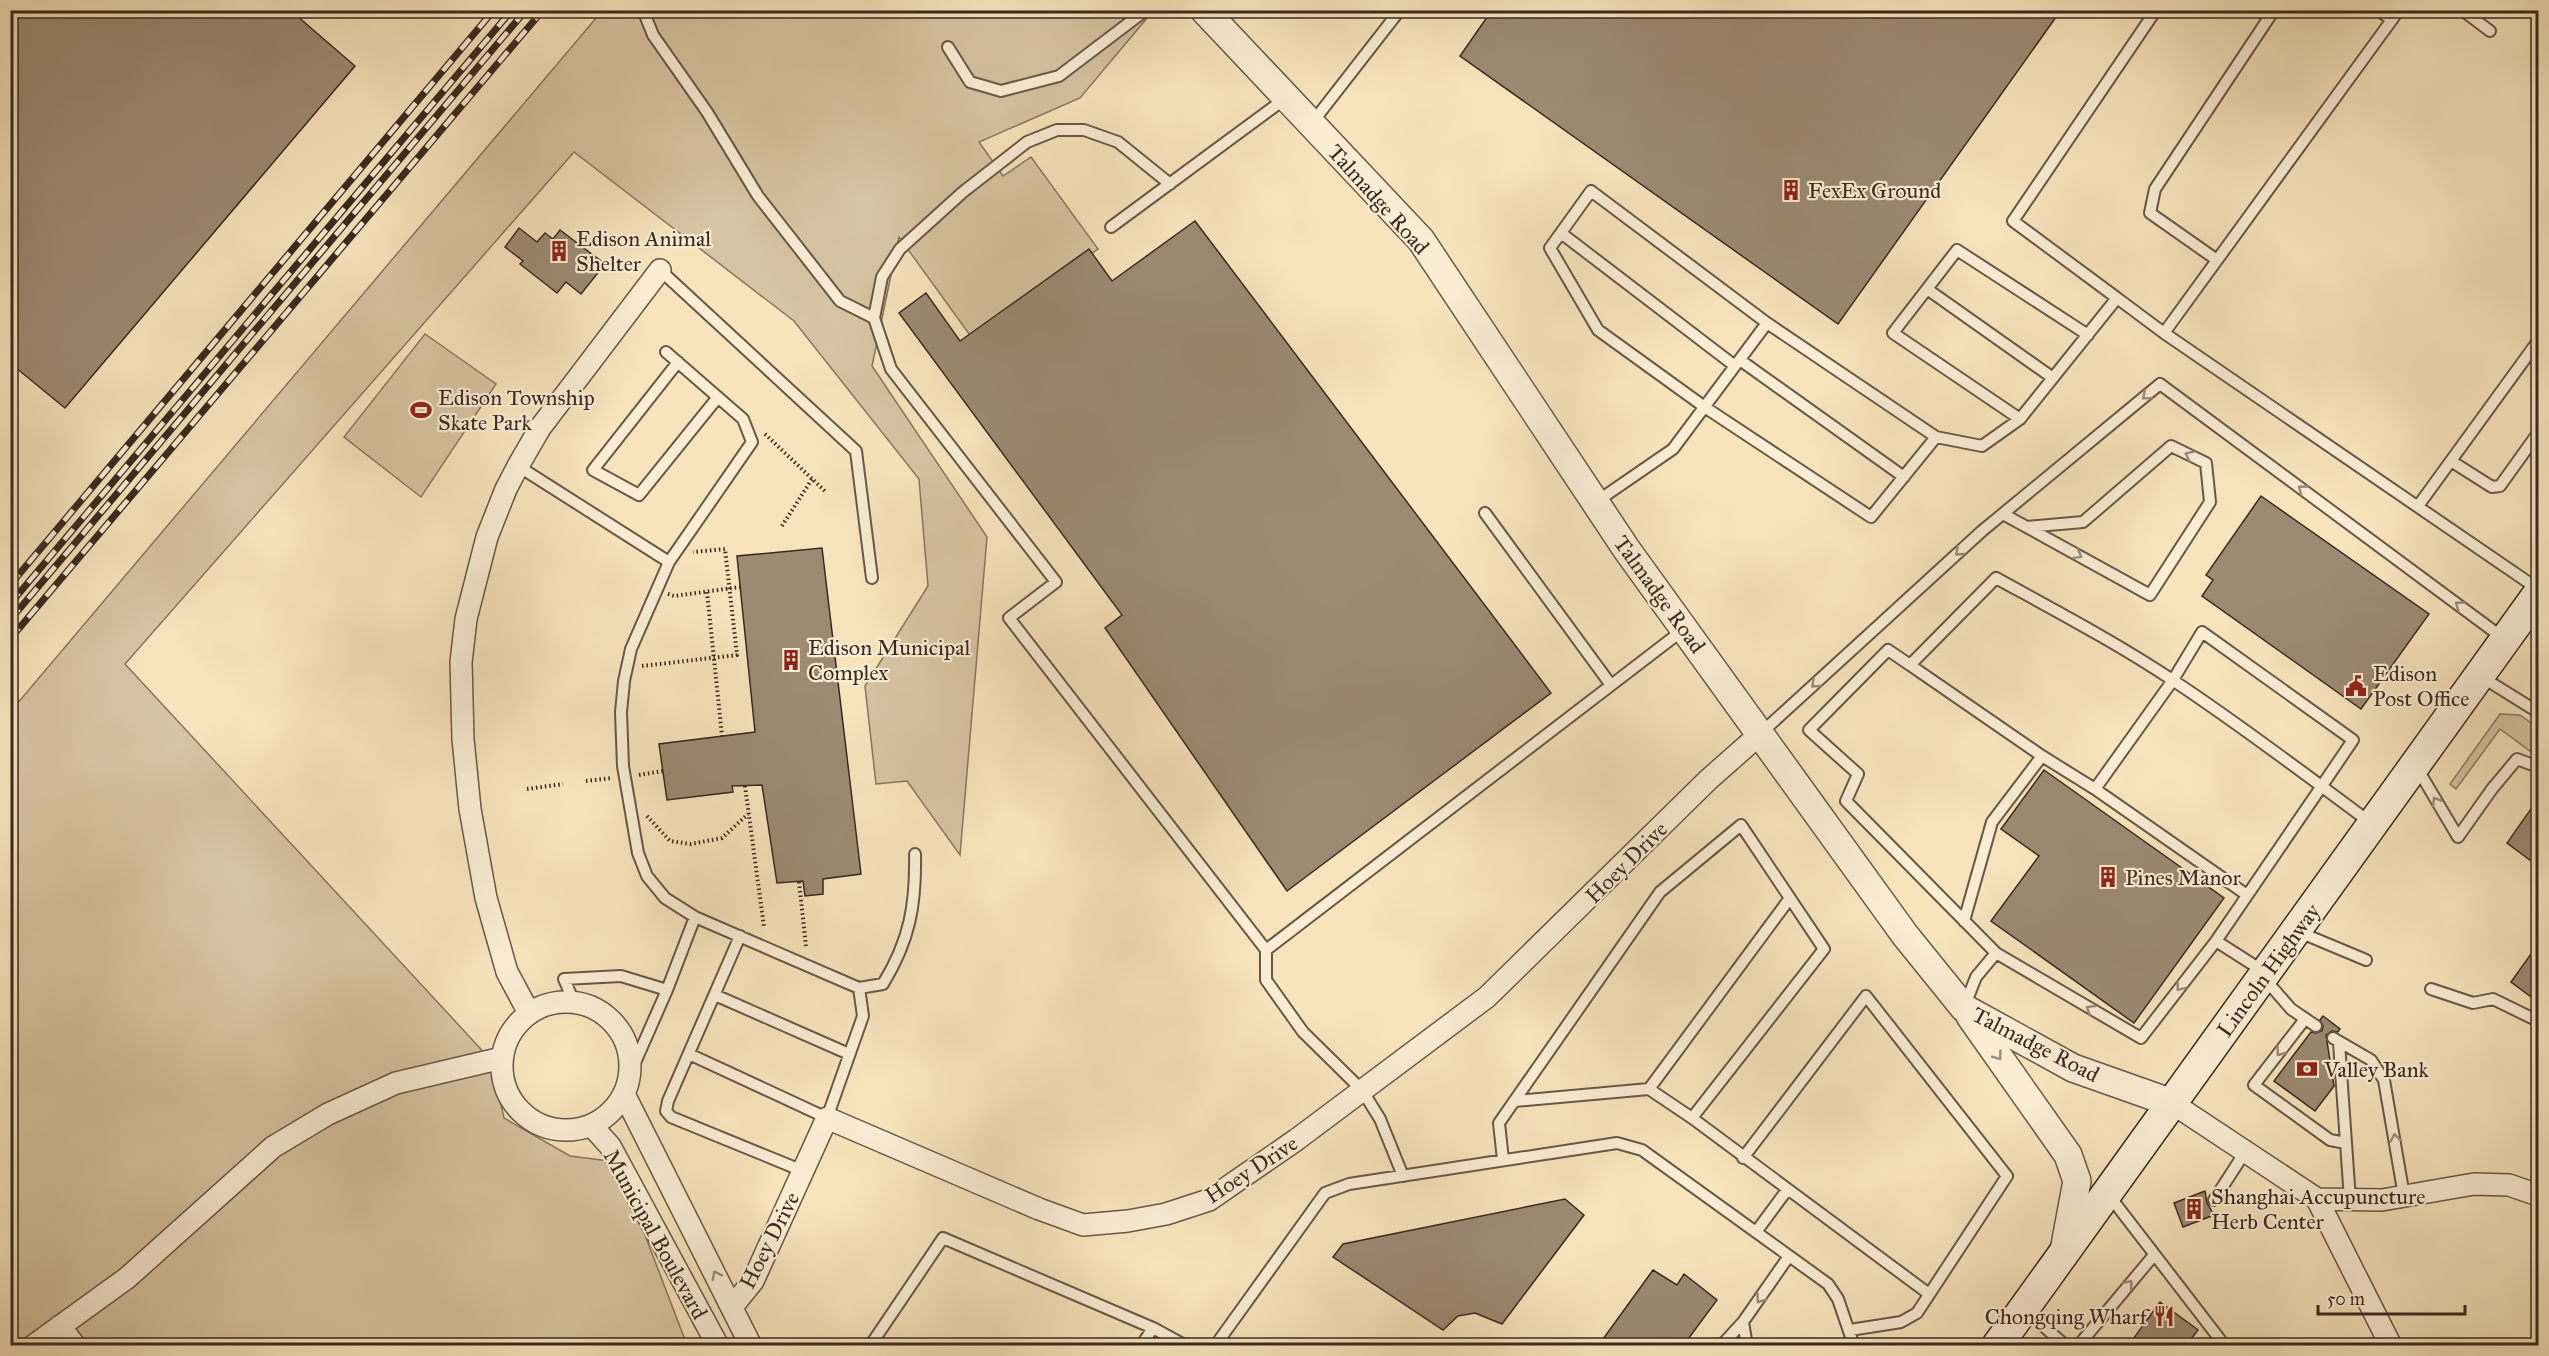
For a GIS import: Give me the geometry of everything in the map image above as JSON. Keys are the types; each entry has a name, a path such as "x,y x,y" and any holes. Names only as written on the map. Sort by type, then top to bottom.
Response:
{"main road":[{"name":"Lincoln Highway","path":"1997,1346 2538,591"}],"street":[{"name":"Talmadge Road","path":"1204,10 1421,240 1627,550 1905,935 1964,1008 2073,1068 2172,1103"},
{"path":"529,1013 507,972 486,898 470,809 463,739 461,662 466,619 486,537 518,466 540,428 660,270"},
{"name":"Hoey Drive","path":"732,1307 753,1281 827,1118 1039,1209 1083,1225 1128,1221 1166,1214 1209,1200 1487,997 1708,780 1760,734"},
{"path":"574,1002 599,1011 614,1024 622,1035 629,1054 627,1084 617,1105 603,1119 578,1130 558,1130 532,1121 517,1108 509,1097 502,1078 502,1058 507,1039 514,1027 529,1013 554,1003 574,1002"},
{"path":"1964,1008 2068,1155 2077,1181 2062,1256"},
{"path":"33,1346 127,1278 273,1148 328,1114 363,1096 396,1083 502,1058"},
{"name":"Municipal Boulevard","path":"627,1084 752,1346"},
{"path":"2172,1103 2317,1199 2391,1346"},
{"name":"Municipal Boulevard","path":"591,1125 610,1146 718,1346"},
{"path":"2317,1199 2382,1200 2474,1184 2509,1185 2538,1195"},
{"path":"60,1326 75,1346"}],"lane":[{"path":"643,10 653,35 707,112 758,196 840,301 874,318"},
{"path":"948,47 970,82 1001,92 1059,76 1146,10"},
{"path":"1311,123 1400,10"},
{"path":"2156,10 2013,221 2164,333 2418,506 2538,591"},
{"path":"2217,260 2150,213 2155,189 2274,10"},
{"path":"2378,10 2391,21"},
{"path":"2164,333 2399,10"},
{"path":"2462,10 2490,31"},
{"path":"1111,227 1286,97"},
{"path":"1170,184 1118,142 1084,130 1057,130 1027,142 963,192 900,249 882,277 874,318 891,369 1056,582 1009,618 1266,950 1266,980 1303,1032 1362,1090 1380,1119 1403,1176"},
{"path":"1936,437 1871,517 1706,408 1598,330 1550,248 1592,191 1767,322 1936,437 1982,446 2020,419 2117,298"},
{"path":"1561,233 1738,363 1904,477"},
{"path":"2020,419 1893,333 1956,250 2088,335"},
{"path":"660,270 855,451 872,578"},
{"path":"1927,289 2053,378"},
{"path":"1596,502 1673,450 1767,322"},
{"path":"2418,506 2538,341"},
{"path":"666,352 743,418 752,442 669,562 631,649 624,681 621,712 623,766 638,853 647,876 664,898 695,917 859,988 884,984 896,964 910,927 915,889 915,854"},
{"path":"678,362 593,470 639,495 718,397"},
{"path":"1760,734 2003,514 2160,384 2505,640"},
{"path":"2451,460 2492,487 2500,486 2538,433"},
{"path":"2003,514 2150,595 2210,502 2206,464 2171,446 2083,522 2027,527"},
{"path":"518,466 669,562"},
{"path":"1485,513 1611,685"},
{"path":"1910,665 1996,578 2173,680 2373,824"},
{"path":"1266,950 1685,628"},
{"path":"2095,789 2173,680 2202,632 2353,740 2216,941 2140,1038 1996,953 1846,801 1858,774 1809,730 1888,650 2042,756 2095,789 2247,895"},
{"path":"2479,676 2538,712"},
{"path":"1964,921 1992,822 2042,756"},
{"path":"2415,765 2458,837 2492,789 2517,759 2538,767"},
{"path":"1503,1160 1499,1123 1660,892 1741,825 1824,949 1692,1118"},
{"path":"1649,1089 1790,898"},
{"path":"627,1084 695,917"},
{"path":"2296,931 2366,960"},
{"path":"740,936 668,1101 666,1111 671,1116 803,1172"},
{"path":"2216,941 2265,974 2289,1007 2316,1026"},
{"path":"1964,1008 1976,977 1996,953"},
{"path":"574,1002 564,979 621,976 667,990"},
{"path":"689,1054 827,1118 863,1016 859,988"},
{"path":"2431,989 2473,1004 2493,999 2538,1021"},
{"path":"715,995 849,1054"},
{"path":"1743,1158 1866,996 2007,1176 1917,1313 1901,1322 1850,1330"},
{"path":"2305,1018 2254,1085 2330,1140 2346,1143"},
{"path":"2350,1200 2336,1041 2371,1060 2384,1080 2404,1196"},
{"path":"1515,1101 1649,1089 1692,1118 1929,1294"},
{"path":"1215,1346 1325,1193 1349,1184 1617,1143 1642,1150 1828,1284 1838,1299 1854,1346"},
{"path":"2214,1200 2245,1152"},
{"path":"1756,1232 1787,1190"},
{"path":"2107,1194 2225,1346"},
{"path":"870,1346 943,1238 1153,1328 1186,1346"},
{"path":"2078,1346 2154,1254"},
{"path":"1721,1346 1743,1322 1789,1256"},
{"path":"2024,1309 2066,1346"},
{"path":"1743,1322 1747,1346"},
{"path":"1141,1346 1153,1328"}],"path":[{"path":"758,427 827,493"},
{"path":"782,526 812,479"},
{"path":"641,666 737,655 725,549 692,552"},
{"path":"668,594 674,596 740,587"},
{"path":"707,592 722,736"},
{"path":"638,775 663,771"},
{"path":"586,781 612,778"},
{"path":"527,789 563,784"},
{"path":"745,786 764,927"},
{"path":"645,814 670,841 692,844 722,838 748,814"},
{"path":"799,882 806,946"}],"shaded area":[{"path":"602,11 1153,11 1080,98 979,142 1003,176 1031,157 1098,249 972,338 899,237 872,366 987,537 960,855 907,781 876,784 865,686 928,586 919,479 794,321 574,152 125,664 491,1060 504,1118 570,1156 617,1162 687,1345 11,1346 11,711"},
{"name":"Edison Township Skate Park","path":"425,334 496,384 421,497 344,437"},
{"path":"2500,714 2520,715 2538,728 2538,757 2500,729 2456,789 2450,784"}],"building":[{"path":"10,10 290,10 355,66 65,408 10,363"},
{"name":"FexEx Ground","path":"1492,10 2061,10 1838,324 1460,56"},
{"path":"1195,221 1551,693 1287,891 1105,628 1122,615 899,313 926,293 960,341 1089,249 1112,281"},
{"name":"Edison Animal Shelter","path":"519,228 537,242 545,233 553,239 560,230 605,264 581,294 566,282 557,293 520,264 523,261 505,247"},
{"path":"2261,496 2429,614 2361,709 2202,596 2213,580 2206,575"},
{"name":"Edison Municipal Complex","path":"822,548 861,874 823,879 823,894 805,896 803,881 777,883 762,785 732,786 733,792 667,800 659,744 755,732 737,556"},
{"name":"Pines Manor","path":"2044,770 2224,898 2134,1023 1991,921 2039,856 2001,829"},
{"path":"2538,799 2538,866 2507,843"},
{"path":"2538,944 2538,1002 2511,982"},
{"name":"Valley Bank","path":"2323,1016 2340,1029 2338,1032 2332,1031 2326,1035 2334,1086 2315,1111 2274,1081 2311,1032 2322,1031 2323,1026 2320,1020"},
{"name":"Shanghai Accupuncture Herb Center","path":"2205,1191 2207,1203 2214,1215 2183,1227 2174,1203"},
{"path":"1565,1199 1584,1215 1502,1324 1475,1313 1458,1316 1443,1330 1333,1257 1343,1244"},
{"path":"1653,1270 1677,1285 1684,1274 1717,1300 1683,1346 1598,1346"},
{"name":"Chongqing Wharf","path":"2160,1302 2198,1330 2186,1346 2128,1346"}],"railway":[{"path":"10,585 494,10"},
{"path":"10,604 512,10"},
{"path":"10,620 526,10"},
{"path":"10,639 543,10"}],"place":[{"name":"FexEx Ground","path":"1791,190"},
{"name":"Edison Animal Shelter","path":"559,251"},
{"name":"Edison Township Skate Park","path":"421,410"},
{"name":"Edison Municipal Complex","path":"791,660"},
{"name":"Edison Post Office","path":"2356,686"},
{"name":"Pines Manor","path":"2108,877"},
{"name":"Valley Bank","path":"2307,1069"},
{"name":"Shanghai Accupuncture Herb Center","path":"2194,1209"},
{"name":"Chongqing Wharf","path":"2164,1316"}]}
